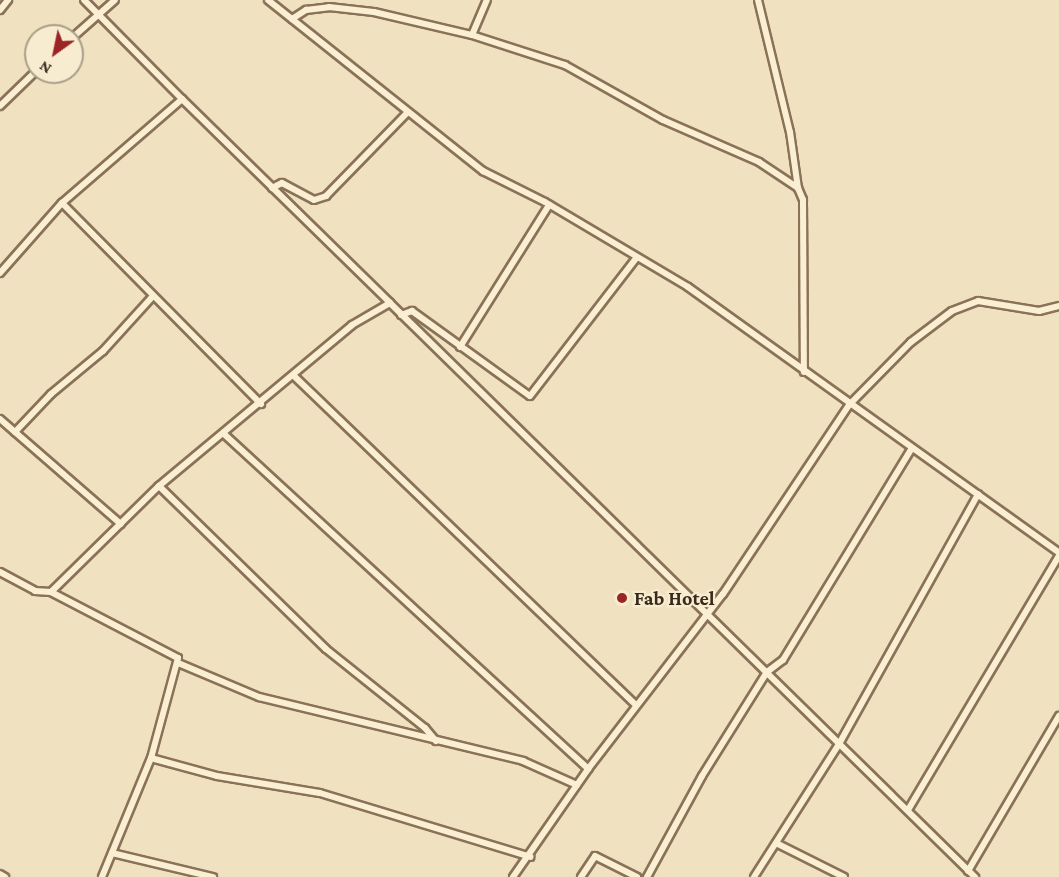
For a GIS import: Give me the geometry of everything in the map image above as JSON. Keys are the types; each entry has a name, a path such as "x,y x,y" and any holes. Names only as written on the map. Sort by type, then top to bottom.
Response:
{"street":[{"path":"0,10 8,0"},
{"path":"84,0 645,556 707,611 975,877"},
{"path":"84,27 115,0"},
{"path":"268,0 483,171 549,205 688,287 849,405 978,494 1059,555 908,810"},
{"path":"472,35 488,5 487,0"},
{"path":"758,0 790,132 798,188 802,200 804,372"},
{"path":"292,20 306,10 329,7 374,12 472,35 566,65 663,120 759,162 798,188"},
{"path":"0,106 24,83"},
{"path":"1,271 62,203 182,99"},
{"path":"272,188 282,183 314,200 326,196 408,112"},
{"path":"62,203 261,404"},
{"path":"460,346 549,205"},
{"path":"401,315 412,311 530,396 637,256"},
{"path":"15,432 51,394 104,351 153,296"},
{"path":"513,877 530,857 588,769 707,611 723,594 849,405 910,342 952,311 978,302 1040,311 1059,306"},
{"path":"51,592 159,486 261,404 352,325 390,303"},
{"path":"293,375 636,705"},
{"path":"0,419 121,524"},
{"path":"224,434 588,769"},
{"path":"647,877 702,776 767,672 783,660 912,448"},
{"path":"159,486 326,649 425,728 437,741"},
{"path":"754,877 839,744 978,494"},
{"path":"0,572 35,591 51,592 176,654 178,663 152,758 102,877"},
{"path":"178,663 259,697 523,761 577,785"},
{"path":"968,870 1059,716"},
{"path":"152,758 217,776 320,793 530,857"},
{"path":"776,843 844,877"},
{"path":"112,853 213,877"},
{"path":"581,877 589,859 595,856 637,877"},
{"path":"0,874 5,877"}],"place":[{"name":"Fab Hotel","path":"622,598"}]}
